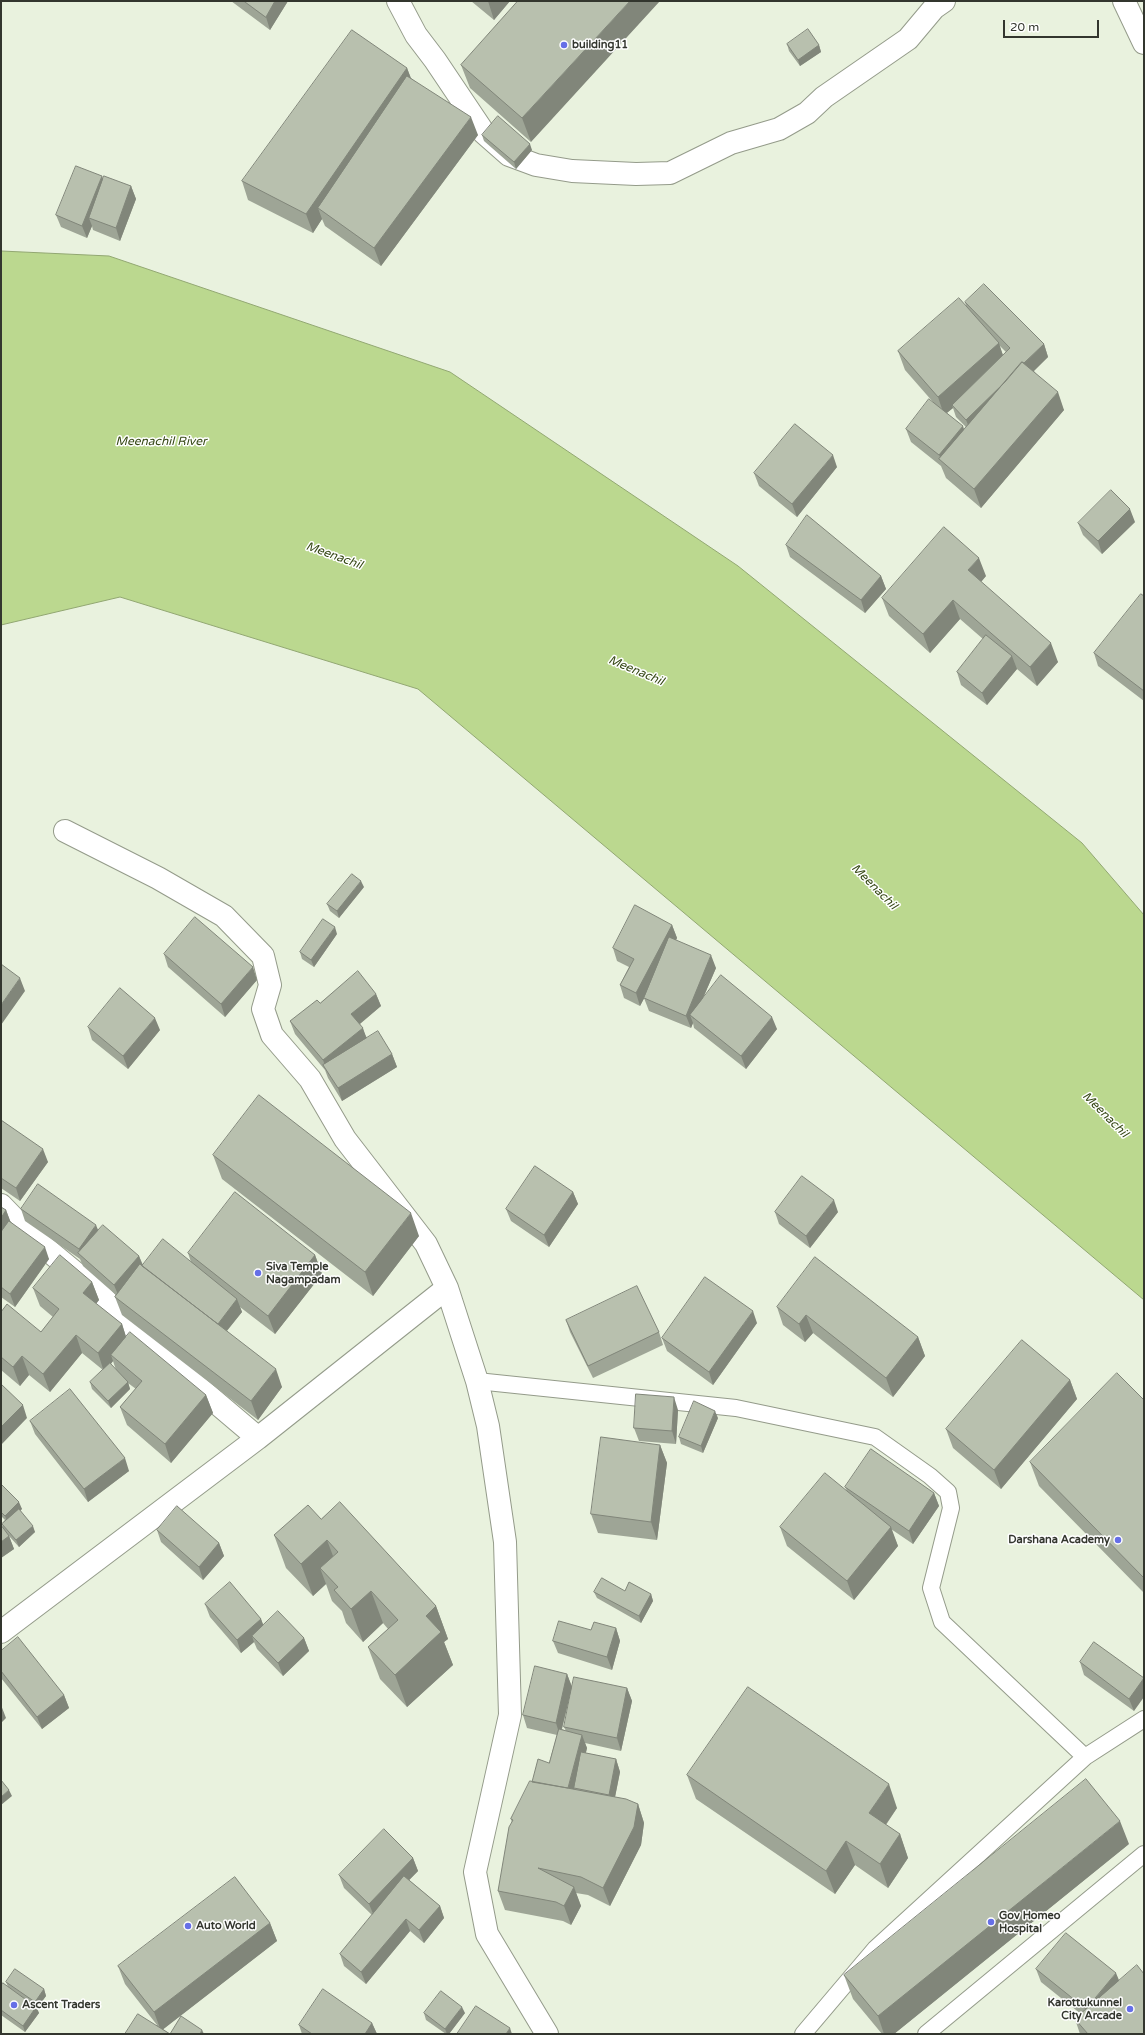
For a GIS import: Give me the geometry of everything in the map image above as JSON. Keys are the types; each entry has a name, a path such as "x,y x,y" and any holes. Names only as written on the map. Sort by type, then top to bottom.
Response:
{"street":[{"path":"398,1 416,35 439,65 484,133 510,155 536,165 572,171 670,174 731,143 779,129 807,113 824,97 908,39 934,8 944,1"},
{"path":"1124,1 1144,43"},
{"path":"65,831 158,878 224,916 263,956 270,985 263,1009 272,1035 310,1079 345,1139 426,1244 447,1288 477,1381 488,1426 505,1542 510,1715 475,1872 487,1934 547,2034"},
{"path":"1,1205 32,1237 96,1290 146,1342 258,1438"},
{"path":"1,1632 258,1438 447,1288"}],"lane":[{"path":"477,1381 736,1408 875,1437 930,1476 948,1492 951,1508 931,1588 942,1622 1085,1757"},
{"path":"803,2034 875,1949 1085,1757 1144,1719"},
{"path":"926,2034 1144,1854"}],"water":[{"name":"Meenachil River","path":"1,251 109,256 450,372 738,566 1082,843 1144,915 1144,1300 418,689 120,597 1,625"}],"building":[{"path":"244,1 275,1 266,17"},
{"name":"building11","path":"518,1 630,1 522,118 461,65"},
{"path":"808,29 819,45 798,60 787,44"},
{"path":"352,30 407,68 306,214 242,181"},
{"path":"407,76 471,117 374,248 318,208"},
{"path":"498,116 530,144 514,162 482,135"},
{"path":"76,166 102,176 82,226 56,215"},
{"path":"104,176 131,186 116,228 89,218"},
{"path":"984,284 1044,344 1024,363 1022,362 1005,382 966,420 952,405 1010,348 965,302"},
{"path":"959,298 999,343 938,397 898,351"},
{"path":"1022,362 1058,392 974,489 939,459"},
{"path":"929,399 963,426 939,455 906,429"},
{"path":"795,424 833,455 792,504 754,473"},
{"path":"1111,490 1130,509 1098,541 1078,523"},
{"path":"807,515 881,576 861,600 786,545"},
{"path":"944,527 979,558 968,570 1051,643 1030,667 953,600 923,634 882,598"},
{"path":"1141,594 1144,596 1144,691 1094,653"},
{"path":"986,635 1012,656 982,693 957,672"},
{"path":"352,874 361,881 337,911 327,904"},
{"path":"635,905 672,925 636,993 620,985 634,959 613,948"},
{"path":"195,917 253,967 221,1004 164,954"},
{"path":"323,919 335,927 311,960 300,952"},
{"path":"669,937 711,955 686,1016 644,998"},
{"path":"1,964 20,978 1,1005"},
{"path":"358,971 376,994 351,1014 363,1028 323,1060 290,1021 317,1000 320,1003"},
{"path":"721,975 772,1017 741,1056 690,1015"},
{"path":"120,988 155,1018 123,1056 88,1027"},
{"path":"378,1031 392,1054 338,1088 323,1065"},
{"path":"259,1095 411,1213 365,1272 213,1155"},
{"path":"1,1120 43,1149 16,1188 1,1178"},
{"path":"535,1166 573,1192 544,1235 506,1209"},
{"path":"802,1176 834,1200 806,1236 775,1212"},
{"path":"38,1184 96,1225 79,1249 21,1209"},
{"name":"Siva Temple Nagampadam","path":"235,1192 315,1255 268,1316 188,1253"},
{"path":"1,1207 6,1210 1,1218"},
{"path":"9,1221 45,1247 10,1294 1,1287 1,1232"},
{"path":"103,1225 139,1256 114,1285 78,1253"},
{"path":"163,1239 237,1299 218,1324 142,1266"},
{"path":"60,1255 92,1282 83,1293 122,1324 98,1353 76,1335 43,1374 22,1356 13,1367 1,1357 1,1312 7,1304 41,1332 59,1309 33,1288"},
{"path":"815,1257 918,1337 886,1378 806,1315 799,1324 777,1307"},
{"path":"140,1264 276,1369 251,1401 115,1297"},
{"path":"705,1277 753,1311 709,1372 662,1338"},
{"path":"637,1286 659,1332 588,1366 566,1320"},
{"path":"130,1332 206,1395 165,1444 120,1407 142,1381 111,1355"},
{"path":"1022,1340 1070,1380 994,1470 946,1429"},
{"path":"110,1363 128,1382 108,1401 90,1382"},
{"name":"Darshana Academy","path":"1117,1373 1144,1400 1144,1578 1030,1462"},
{"path":"1,1384 23,1405 1,1427"},
{"path":"70,1389 125,1458 84,1489 30,1421"},
{"path":"636,1394 674,1397 672,1431 634,1428"},
{"path":"694,1401 715,1411 701,1446 679,1437"},
{"path":"601,1437 660,1445 651,1522 591,1514"},
{"path":"871,1449 934,1493 909,1531 845,1487"},
{"path":"825,1473 891,1527 847,1581 780,1527"},
{"path":"1,1484 19,1502 5,1516 1,1512"},
{"path":"340,1502 436,1606 426,1616 441,1632 395,1675 368,1647 398,1620 371,1591 351,1609 334,1590 338,1587 320,1568 338,1552 327,1540 301,1564 274,1535 308,1505 321,1519"},
{"path":"177,1506 219,1543 199,1567 157,1530"},
{"path":"19,1509 33,1526 16,1540 2,1524"},
{"path":"1,1525 9,1536 1,1542"},
{"path":"602,1578 625,1591 629,1582 651,1594 639,1616 594,1592"},
{"path":"230,1582 261,1619 237,1640 205,1604"},
{"path":"278,1611 304,1638 278,1663 252,1636"},
{"path":"559,1621 591,1630 594,1622 616,1628 607,1657 553,1641"},
{"path":"18,1637 64,1695 37,1717 1,1671 1,1651"},
{"path":"1094,1642 1144,1678 1129,1699 1080,1662"},
{"path":"535,1666 567,1674 556,1723 523,1715"},
{"path":"574,1677 627,1688 617,1738 564,1727"},
{"path":"748,1687 889,1784 869,1813 900,1834 880,1864 846,1841 826,1871 687,1775"},
{"path":"559,1729 582,1735 568,1788 532,1782 538,1759 549,1763"},
{"path":"581,1752 616,1759 609,1795 574,1788"},
{"path":"1086,1779 1120,1821 878,2016 844,1975"},
{"path":"1,1780 9,1790 1,1797"},
{"path":"530,1781 626,1799 638,1804 634,1827 603,1888 581,1877 538,1868 574,1887 564,1906 556,1902 498,1891 509,1827 513,1820 511,1819"},
{"path":"384,1829 413,1858 369,1904 339,1875"},
{"path":"404,1876 440,1906 419,1930 406,1919 361,1972 340,1954"},
{"path":"235,1877 270,1923 154,2012 118,1966"},
{"path":"1066,1933 1116,1973 1086,2009 1036,1969"},
{"path":"1137,1965 1144,1974 1144,2034 1088,2034 1075,2019"},
{"path":"15,1969 44,1989 35,2002 6,1982"},
{"name":"Ascent Traders","path":"3,1983 36,2007 23,2026 1,2010 1,1986"},
{"path":"323,1989 372,2023 365,2034 312,2034 299,2025"},
{"path":"441,1991 462,2007 445,2029 424,2013"},
{"path":"476,2006 510,2028 506,2034 457,2034"},
{"path":"138,2014 170,2034 125,2034"},
{"path":"181,2016 202,2030 200,2034 170,2034"}],"place":[{"name":"building11","path":"564,45"},
{"name":"Siva Temple Nagampadam","path":"258,1273"},
{"name":"Darshana Academy","path":"1118,1540"},
{"name":"Gov Homeo Hospital","path":"991,1922"},
{"name":"Auto World","path":"188,1926"},
{"name":"Ascent Traders","path":"14,2005"},
{"name":"Karottukunnel City Arcade","path":"1130,2009"}],"water label":[{"name":"Meenachil","path":"334,556"},
{"name":"Meenachil","path":"636,671"},
{"name":"Meenachil","path":"874,887"},
{"name":"Meenachil","path":"1105,1115"}]}
